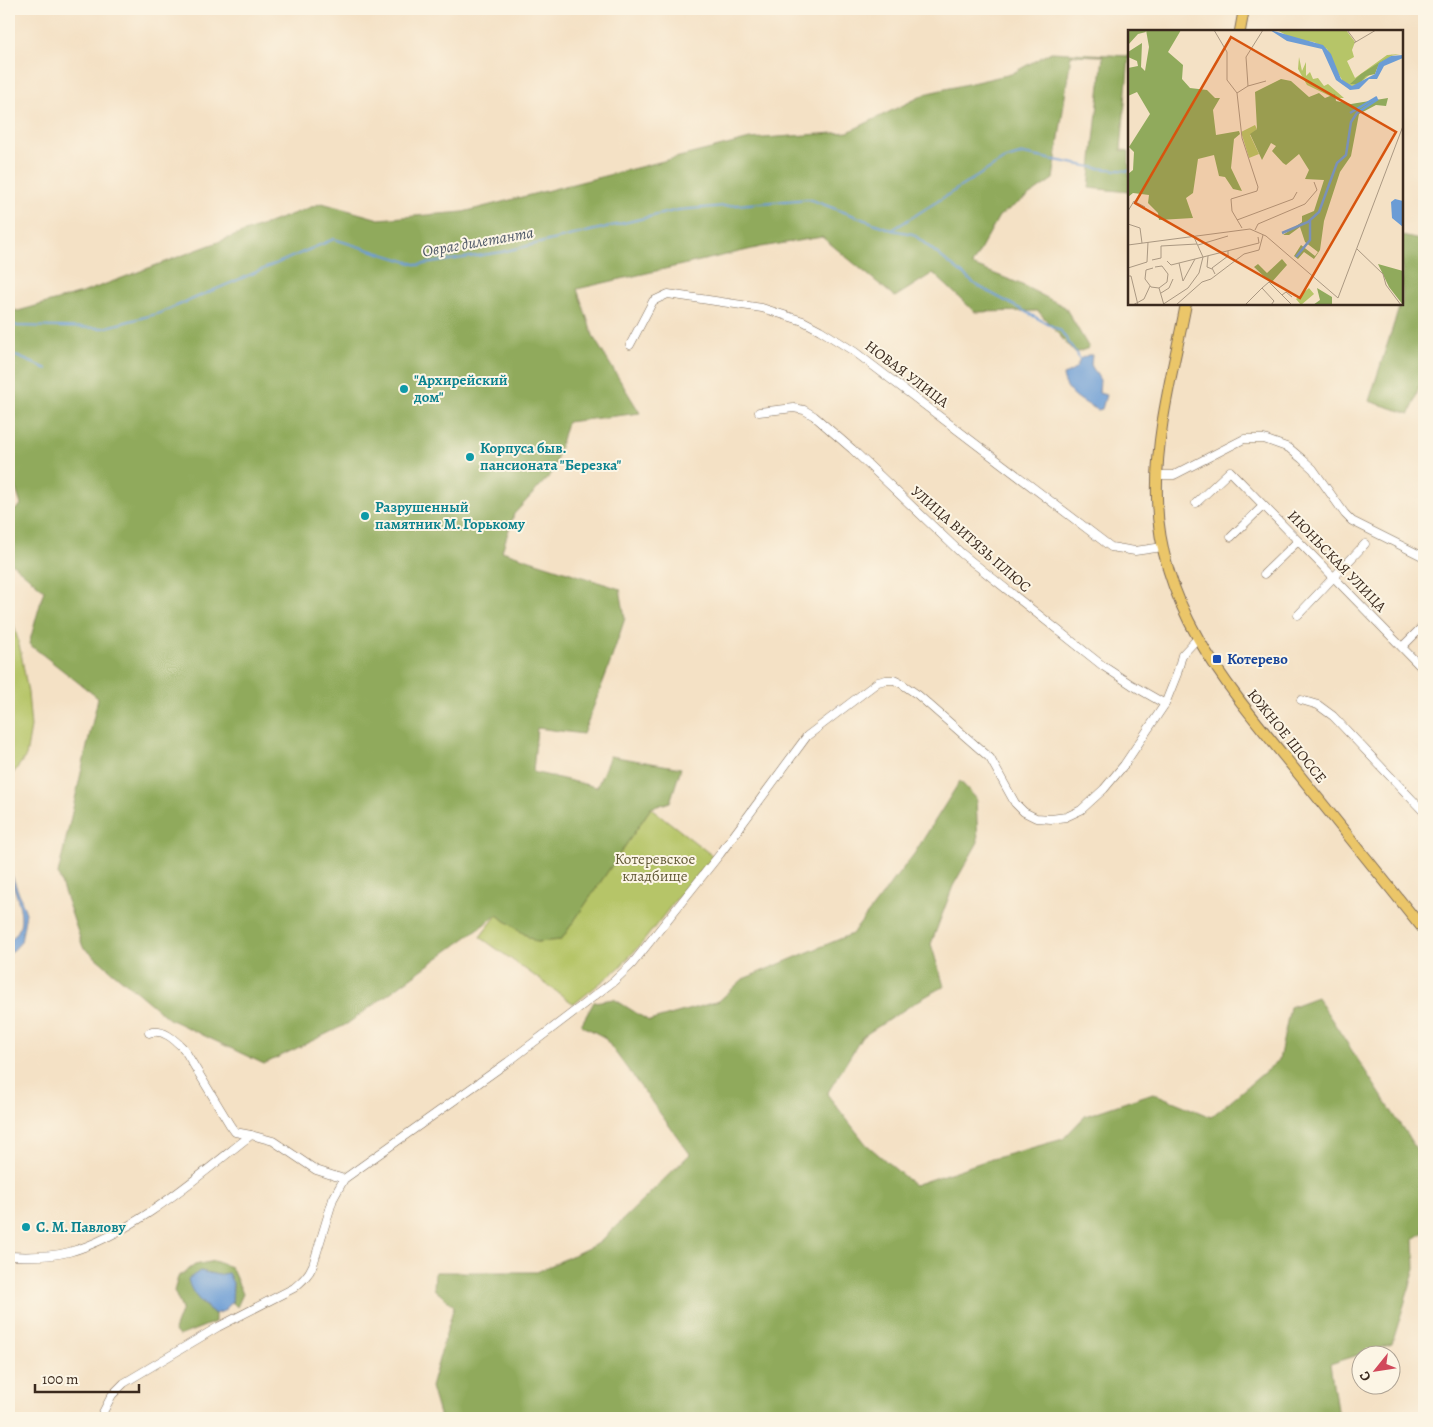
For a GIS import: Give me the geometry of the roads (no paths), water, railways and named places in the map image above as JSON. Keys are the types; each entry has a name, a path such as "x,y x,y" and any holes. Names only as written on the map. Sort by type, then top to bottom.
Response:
{"main road":[{"path":"1240,30 1244,9"},
{"name":"ЮЖНОЕ ШОССЕ","path":"1186,305 1165,412 1157,475 1157,510 1163,547 1176,593 1197,638 1239,700 1424,930"}],"street":[{"name":"НОВАЯ УЛИЦА","path":"630,345 653,301 668,294 762,308 803,321 855,352 1111,547 1134,551 1163,547"},
{"name":"УЛИЦА ВИТЯЗЬ ПЛЮС","path":"759,412 794,408 804,410 814,416 852,449 962,553 1103,666 1165,704"},
{"path":"1157,475 1174,475 1244,439 1264,439 1289,448 1313,469 1344,514 1352,521 1424,557"},
{"name":"ИЮНЬСКАЯ УЛИЦА","path":"1196,503 1230,471 1424,670"},
{"path":"1230,537 1264,506"},
{"path":"1264,574 1298,541"},
{"path":"1298,615 1365,544"},
{"path":"1402,646 1424,625"},
{"path":"100,1418 112,1395 124,1383 218,1328 294,1288 304,1279 310,1272 333,1199 344,1179 508,1062 574,1012 632,964 720,854 807,736 878,682 894,680 902,684 918,695 990,758 1015,803 1024,812 1036,818 1058,818 1081,810 1104,789 1124,765 1165,704 1177,674 1182,655 1197,638"},
{"path":"1301,700 1318,705 1333,716 1424,812"},
{"path":"149,1033 161,1032 174,1039 184,1049 235,1132 274,1141 316,1170 344,1179"},
{"path":"9,1256 43,1257 69,1252 99,1242 124,1228 178,1192 251,1135"}],"water":[{"path":"1092,355 1091,365 1100,380 1099,393 1106,395 1102,409 1098,410 1071,392 1064,381 1063,375 1074,370 1080,359"},
{"path":"9,867 26,913 21,942 9,955 9,941 17,934 21,916"},
{"path":"200,1271 218,1275 228,1273 233,1283 232,1302 224,1311 215,1314 198,1299 192,1290 188,1279"}],"waterway":[{"path":"892,230 1003,160 1023,154 1097,168 1128,171"},
{"name":"Овраг дилетанта","path":"9,321 17,326 103,328 160,313 334,239 418,265 502,252 678,210 809,199 892,230 913,234 976,285 1061,331 1080,359"},
{"path":"9,353 47,369"}],"place":[{"name":"\"Архирейский дом\"","path":"404,389"},
{"name":"Корпуса быв. пансионата \"Березка\"","path":"470,457"},
{"name":"Разрушенный памятник М. Горькому","path":"365,516"},
{"name":"Котерево","path":"1217,659"},
{"name":"С. М. Павлову","path":"26,1227"}],"park label":[{"name":"Котеревское кладбище","path":"655,868"}]}
